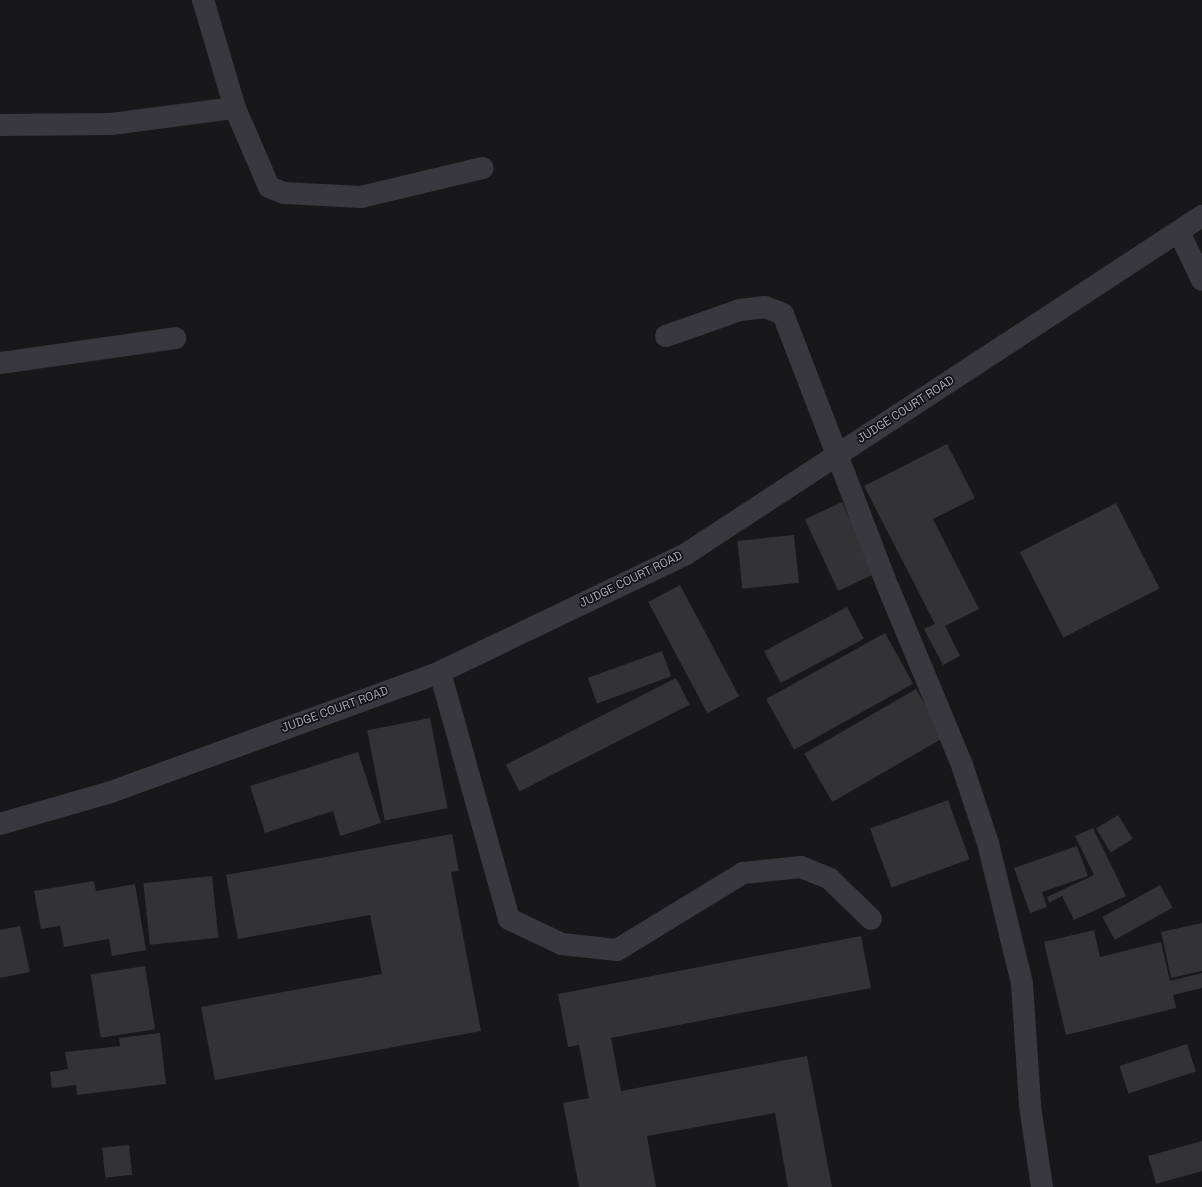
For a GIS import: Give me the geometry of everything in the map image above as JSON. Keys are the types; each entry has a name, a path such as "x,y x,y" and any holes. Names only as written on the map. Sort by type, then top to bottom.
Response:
{"street":[{"path":"203,0 235,108 269,187 284,193 361,197 483,168"},
{"path":"0,125 111,124 235,108"},
{"name":"JUDGE COURT ROAD","path":"0,824 111,792 440,672 686,554 1202,216"},
{"path":"1179,232 1202,280"},
{"path":"666,336 740,310 765,307 783,314 888,587 961,762 988,843 1022,984 1030,1106 1042,1187"},
{"path":"0,363 175,338"},
{"path":"440,672 509,919 562,944 617,950 743,873 801,867 830,879 871,919"}],"building":[{"path":"947,444 975,498 933,519 979,609 945,626 960,656 943,665 924,629 935,624 864,486"},
{"path":"842,502 875,574 838,591 805,519"},
{"path":"1116,503 1160,589 1063,638 1020,552"},
{"path":"794,535 799,583 742,589 737,541"},
{"path":"680,585 739,696 707,713 648,602"},
{"path":"847,607 864,639 781,683 764,651"},
{"path":"885,633 913,684 794,750 766,699"},
{"path":"662,651 671,676 597,703 588,678"},
{"path":"676,678 690,705 519,791 506,765"},
{"path":"916,689 944,737 832,802 804,754"},
{"path":"430,718 448,808 385,821 367,730"},
{"path":"358,752 381,823 340,836 333,811 265,833 250,786"},
{"path":"948,800 970,859 892,888 870,828"},
{"path":"1118,815 1133,839 1111,853 1096,829"},
{"path":"1093,828 1126,896 1074,920 1062,896 1049,903 1047,897 1094,875 1075,836"},
{"path":"452,834 459,871 451,872 481,1031 215,1080 201,1007 382,974 370,915 238,939 226,875"},
{"path":"1077,846 1088,876 1042,892 1047,907 1030,913 1014,868"},
{"path":"212,876 218,938 150,945 143,883"},
{"path":"94,881 96,891 135,884 146,950 112,956 109,939 64,947 60,926 41,929 34,891"},
{"path":"1160,885 1173,908 1115,940 1102,917"},
{"path":"1202,923 1202,971 1171,978 1161,932"},
{"path":"20,926 30,972 0,978 0,930"},
{"path":"1094,930 1100,957 1161,942 1170,981 1202,973 1202,988 1173,995 1176,1008 1066,1035 1044,942"},
{"path":"861,936 871,988 611,1038 621,1091 807,1056 832,1187 788,1187 775,1113 647,1136 656,1187 579,1187 563,1103 589,1098 579,1045 568,1047 558,994"},
{"path":"145,966 155,1029 101,1038 91,975"},
{"path":"160,1033 166,1084 77,1095 76,1085 52,1088 50,1072 68,1069 65,1052 120,1046 119,1038"},
{"path":"1187,1044 1196,1072 1128,1094 1119,1066"},
{"path":"1202,1141 1202,1171 1156,1184 1148,1156"},
{"path":"129,1145 132,1175 105,1178 102,1148"}]}
